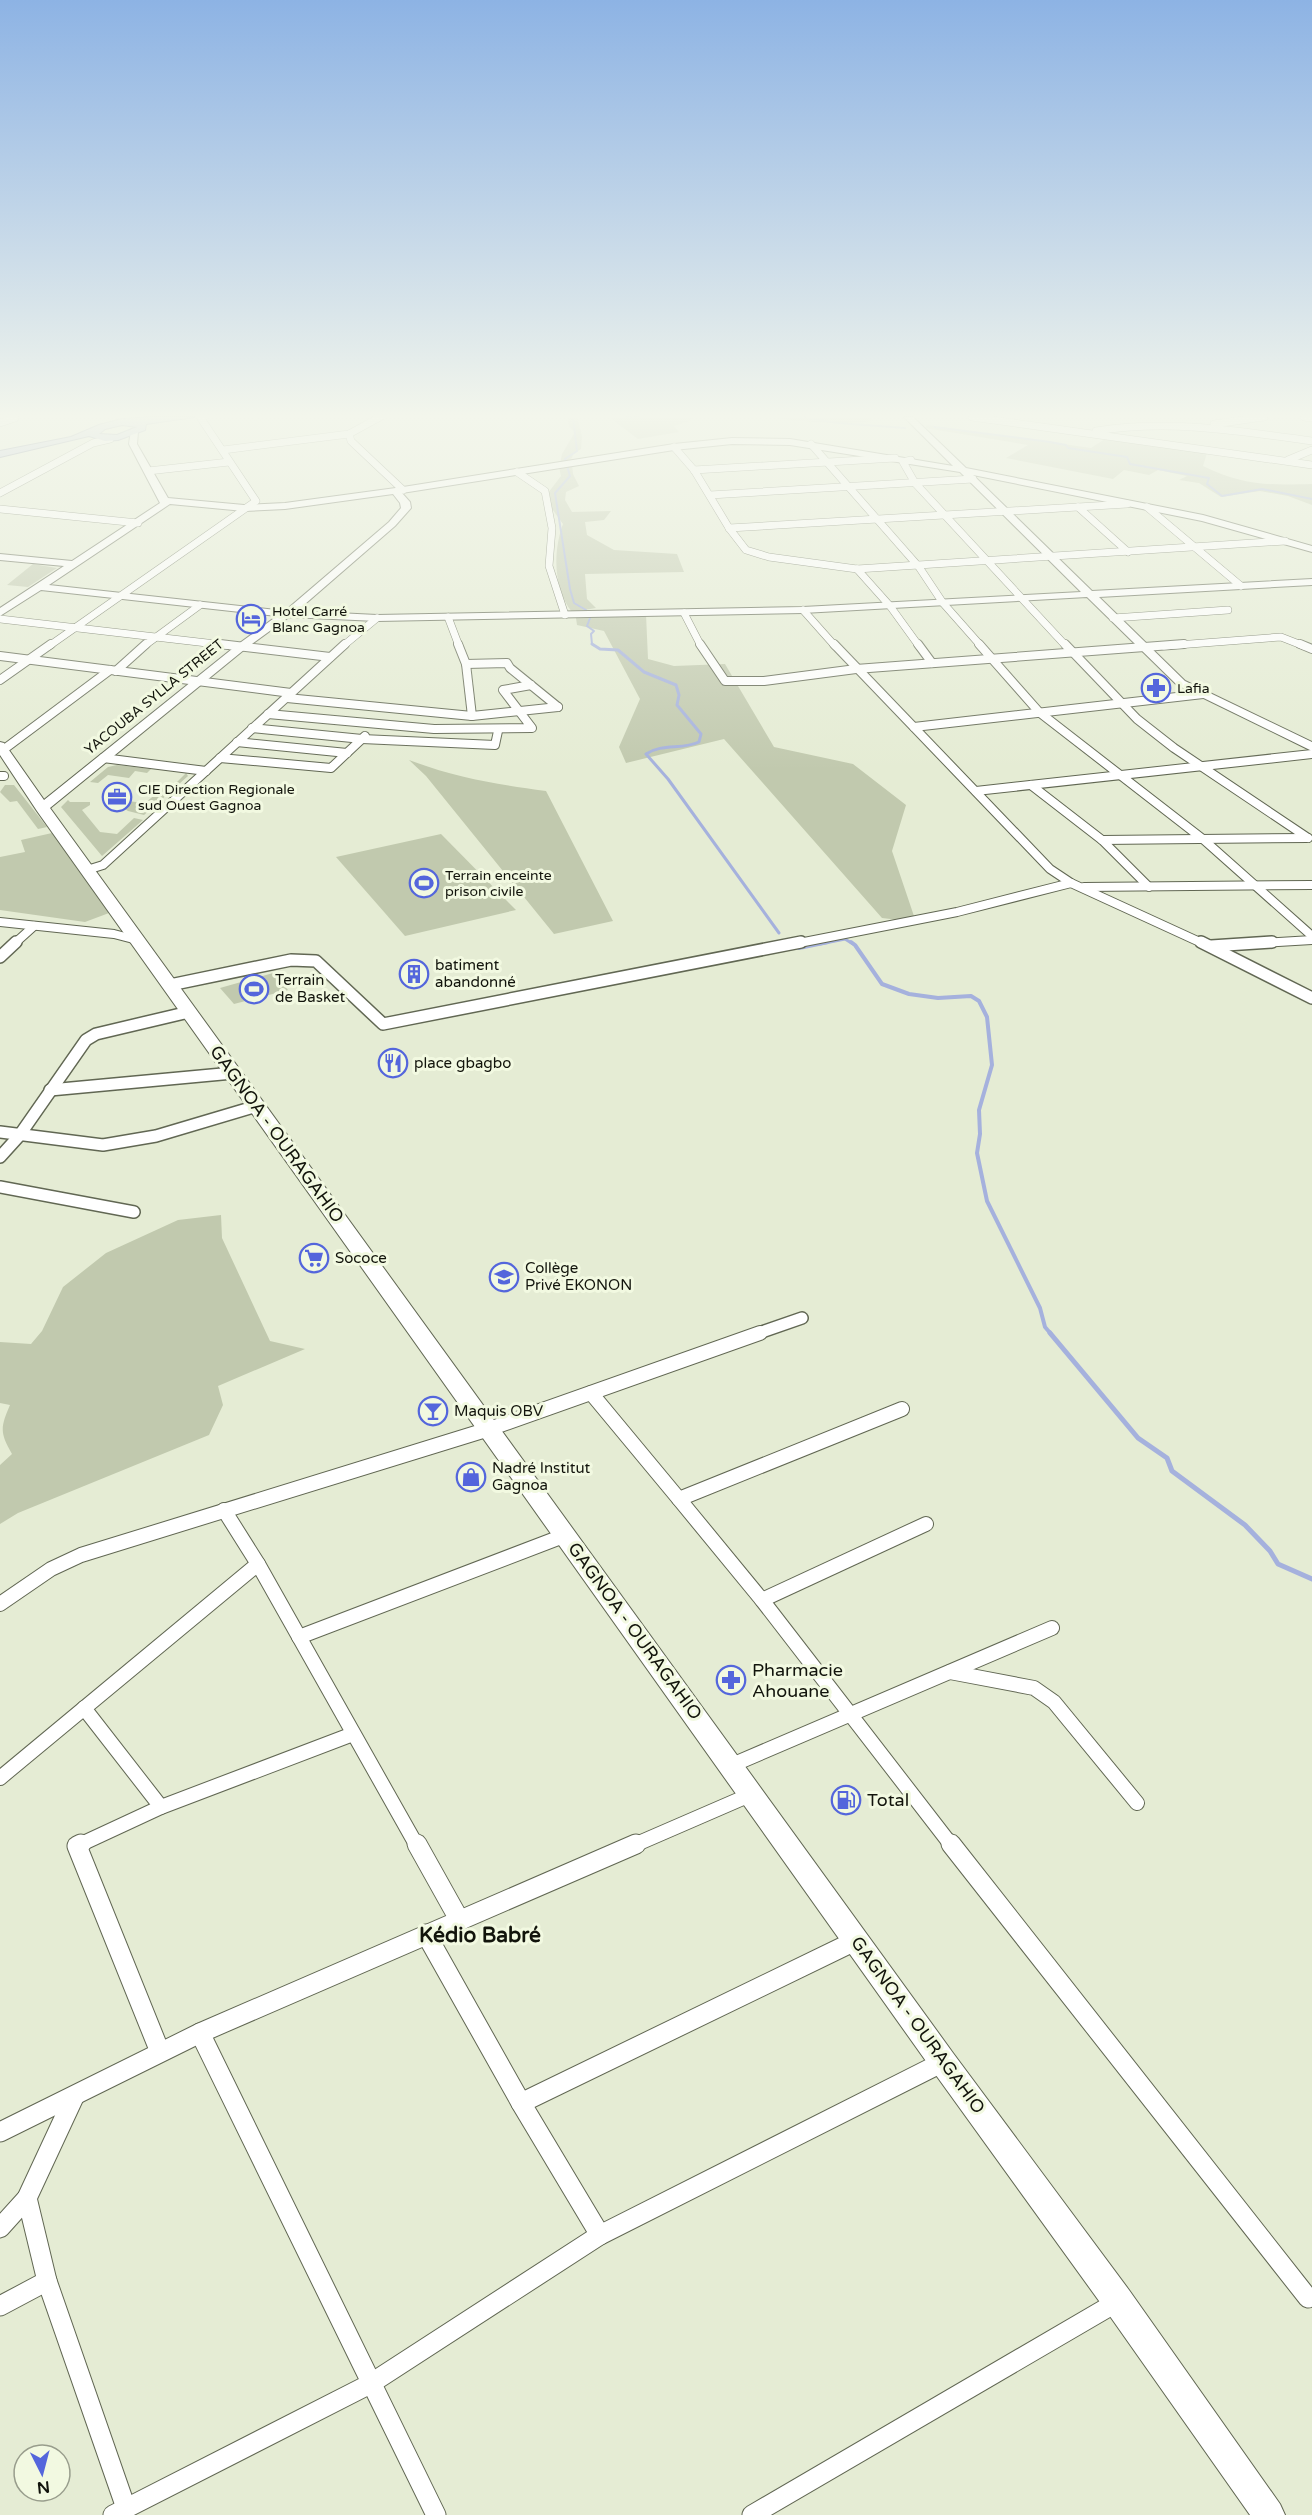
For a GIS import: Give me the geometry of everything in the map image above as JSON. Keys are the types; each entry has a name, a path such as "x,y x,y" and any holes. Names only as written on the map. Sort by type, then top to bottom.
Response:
{"street":[{"path":"0,613 121,534"},
{"path":"0,680 207,534"},
{"name":"YACOUBA SYLLA STREET","path":"42,808 198,681 287,614 379,534"},
{"path":"551,534 549,566 565,615"},
{"path":"734,534 747,552 857,569 919,567 1285,541"},
{"path":"889,534 919,567 943,603 1039,712 1204,840 1312,938"},
{"path":"962,534 1120,703 1148,729 1310,838"},
{"path":"1028,534 1181,683 1312,747"},
{"path":"1108,534 1128,552"},
{"path":"1180,534 1241,586"},
{"path":"1263,534 1312,549"},
{"path":"0,556 76,564"},
{"path":"857,569 890,606 932,663"},
{"path":"40,587 287,614 377,618 803,610 1312,582"},
{"path":"4,766 155,636 200,605"},
{"path":"803,610 856,669 1050,868 1075,885 1209,946 1312,998"},
{"path":"1113,618 1228,610"},
{"path":"684,613 702,648 725,681 764,681 856,669 1281,637 1312,649"},
{"path":"448,617 466,664 472,716"},
{"path":"87,870 103,865 330,657 377,618"},
{"path":"0,619 330,657"},
{"path":"0,656 198,681 391,710 472,716 558,707 510,668 507,663 466,664"},
{"path":"268,714 376,724 498,731 532,728 503,690 531,685"},
{"path":"914,727 1203,693"},
{"path":"220,758 331,768 391,710"},
{"path":"252,728 362,739 495,746 498,731"},
{"path":"237,742 347,753"},
{"path":"976,791 1312,754"},
{"path":"103,758 206,771"},
{"name":"GAGNOA - OURAGAHIO","path":"4,766 42,808 87,870 1118,2301 1269,2515"},
{"path":"1031,785 1102,840 1149,887"},
{"path":"1102,840 1310,838"},
{"path":"170,985 291,960 306,959 316,961 383,1024 957,912 1075,885 1149,887 1312,885"},
{"path":"0,922 114,934 137,940"},
{"path":"0,957 34,926"},
{"path":"1209,946 1312,938"},
{"path":"0,1157 19,1136 86,1040 96,1034 189,1012"},
{"path":"50,1090 233,1073"},
{"path":"0,1132 103,1145 156,1136 257,1106"},
{"path":"0,1187 134,1212"},
{"path":"0,1604 51,1569 81,1555 489,1429 802,1318"},
{"path":"591,1393 762,1600 849,1715 1308,2298"},
{"path":"679,1499 902,1408"},
{"path":"224,1510 258,1564 460,1921"},
{"path":"762,1600 926,1524"},
{"path":"298,1637 566,1535"},
{"path":"0,1778 258,1564"},
{"path":"732,1765 1052,1628"},
{"path":"950,1672 1034,1688 1054,1702 1137,1803"},
{"path":"84,1708 161,1807"},
{"path":"160,2052 77,1846 161,1807 353,1734"},
{"path":"0,2132 200,2033 752,1794"},
{"path":"426,1934 520,2103 600,2235"},
{"path":"520,2103 857,1940"},
{"path":"200,2033 436,2515"},
{"path":"27,2198 47,2281 119,2511 370,2384 600,2235 943,2061"},
{"path":"0,2228 27,2198 74,2097"},
{"path":"0,2306 47,2281"},
{"path":"752,2515 1118,2301"}],"green space":[{"path":"587,534 614,550 677,554 684,572 585,574 587,599 596,608 572,612 558,581 556,557 560,535"},
{"path":"33,564 57,568 28,587 7,585"},
{"path":"646,614 648,659 674,666 725,664 774,747 853,764 906,805 892,851 916,922 882,918 724,739 626,763 619,747 640,699 604,631 577,625 576,618"},
{"path":"409,760 476,780 546,791 613,921 554,934 426,776"},
{"path":"117,765 151,769 147,773 135,771 129,778 108,775 98,783 90,782 108,767"},
{"path":"186,773 188,776 144,815 122,807 127,801 145,803 168,784 174,785"},
{"path":"5,785 14,785 47,827 38,829 17,801 10,802 0,792"},
{"path":"68,800 70,802 90,802 90,805 82,810 100,832 117,834 134,818 143,820 102,856 61,807"},
{"path":"52,833 109,913 85,922 0,910 0,857 25,852 21,840"},
{"name":"Terrain enceinte prison civile","path":"441,834 516,910 405,936 336,857"},
{"name":"Terrain de Basket","path":"273,973 288,990 234,1004 220,988"},
{"path":"221,1215 222,1238 270,1341 305,1349 218,1386 223,1405 209,1435 18,1513 0,1524 0,1465 12,1454 3,1435 4,1419 10,1405 0,1403 0,1342 31,1344 42,1331 63,1287 106,1253 178,1220"}],"waterway":[{"path":"561,534 574,603 586,610"},
{"path":"590,618 587,626 594,631 591,634 592,644"},
{"path":"592,644 600,649 618,650 644,672 676,685 679,695 677,705 701,734 699,742 659,749 646,754 668,779 779,933"},
{"path":"820,944 845,939 853,944"},
{"path":"799,948 828,942"},
{"path":"851,942 882,984 909,994 938,998 971,996 979,1001 987,1017 992,1065 979,1110 980,1134 977,1153 987,1201 1040,1308 1045,1327 1051,1334"},
{"path":"1050,1333 1138,1438 1167,1458 1172,1471 1245,1525 1270,1551 1278,1564 1312,1579"}],"place":[{"name":"Hotel Carré Blanc Gagnoa","path":"251,619"},
{"name":"Lafia","path":"1156,688"},
{"name":"CIE Direction Regionale sud Ouest Gagnoa","path":"117,797"},
{"name":"Terrain enceinte prison civile","path":"424,883"},
{"name":"batiment abandonné","path":"414,974"},
{"name":"Terrain de Basket","path":"254,989"},
{"name":"place gbagbo","path":"393,1063"},
{"name":"Sococe","path":"314,1258"},
{"name":"Collège Privé EKONON","path":"504,1277"},
{"name":"Maquis OBV","path":"433,1411"},
{"name":"Nadré Institut Gagnoa","path":"471,1477"},
{"name":"Pharmacie Ahouane","path":"731,1680"},
{"name":"Total","path":"846,1800"}],"district":[{"name":"Kédio Babré","path":"480,1935"}]}
